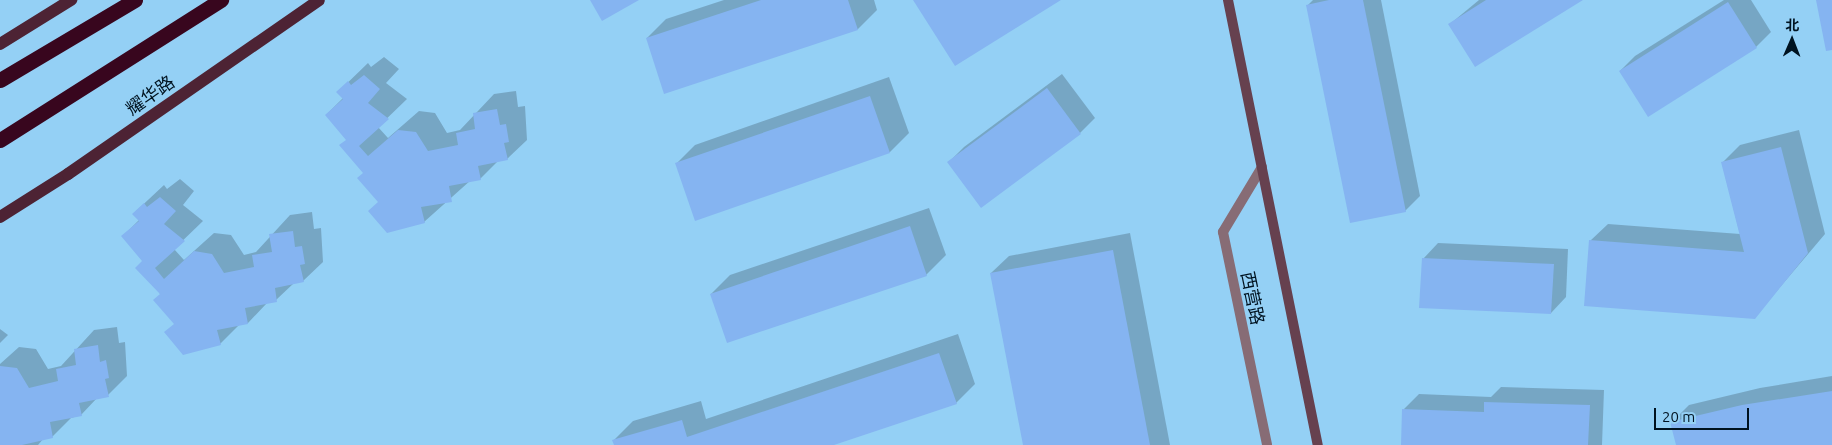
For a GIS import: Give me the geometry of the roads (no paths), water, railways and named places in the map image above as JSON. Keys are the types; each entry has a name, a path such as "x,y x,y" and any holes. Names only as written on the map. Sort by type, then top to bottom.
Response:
{"highway":[{"path":"0,80 135,0"},
{"path":"0,140 221,0"}],"main road":[{"path":"0,44 71,0"},
{"name":"耀华路","path":"0,217 68,174 319,0"}],"street":[{"name":"西营路","path":"1228,0 1318,445"}],"lane":[{"name":"西营路","path":"1262,167 1223,232 1267,445"}]}
